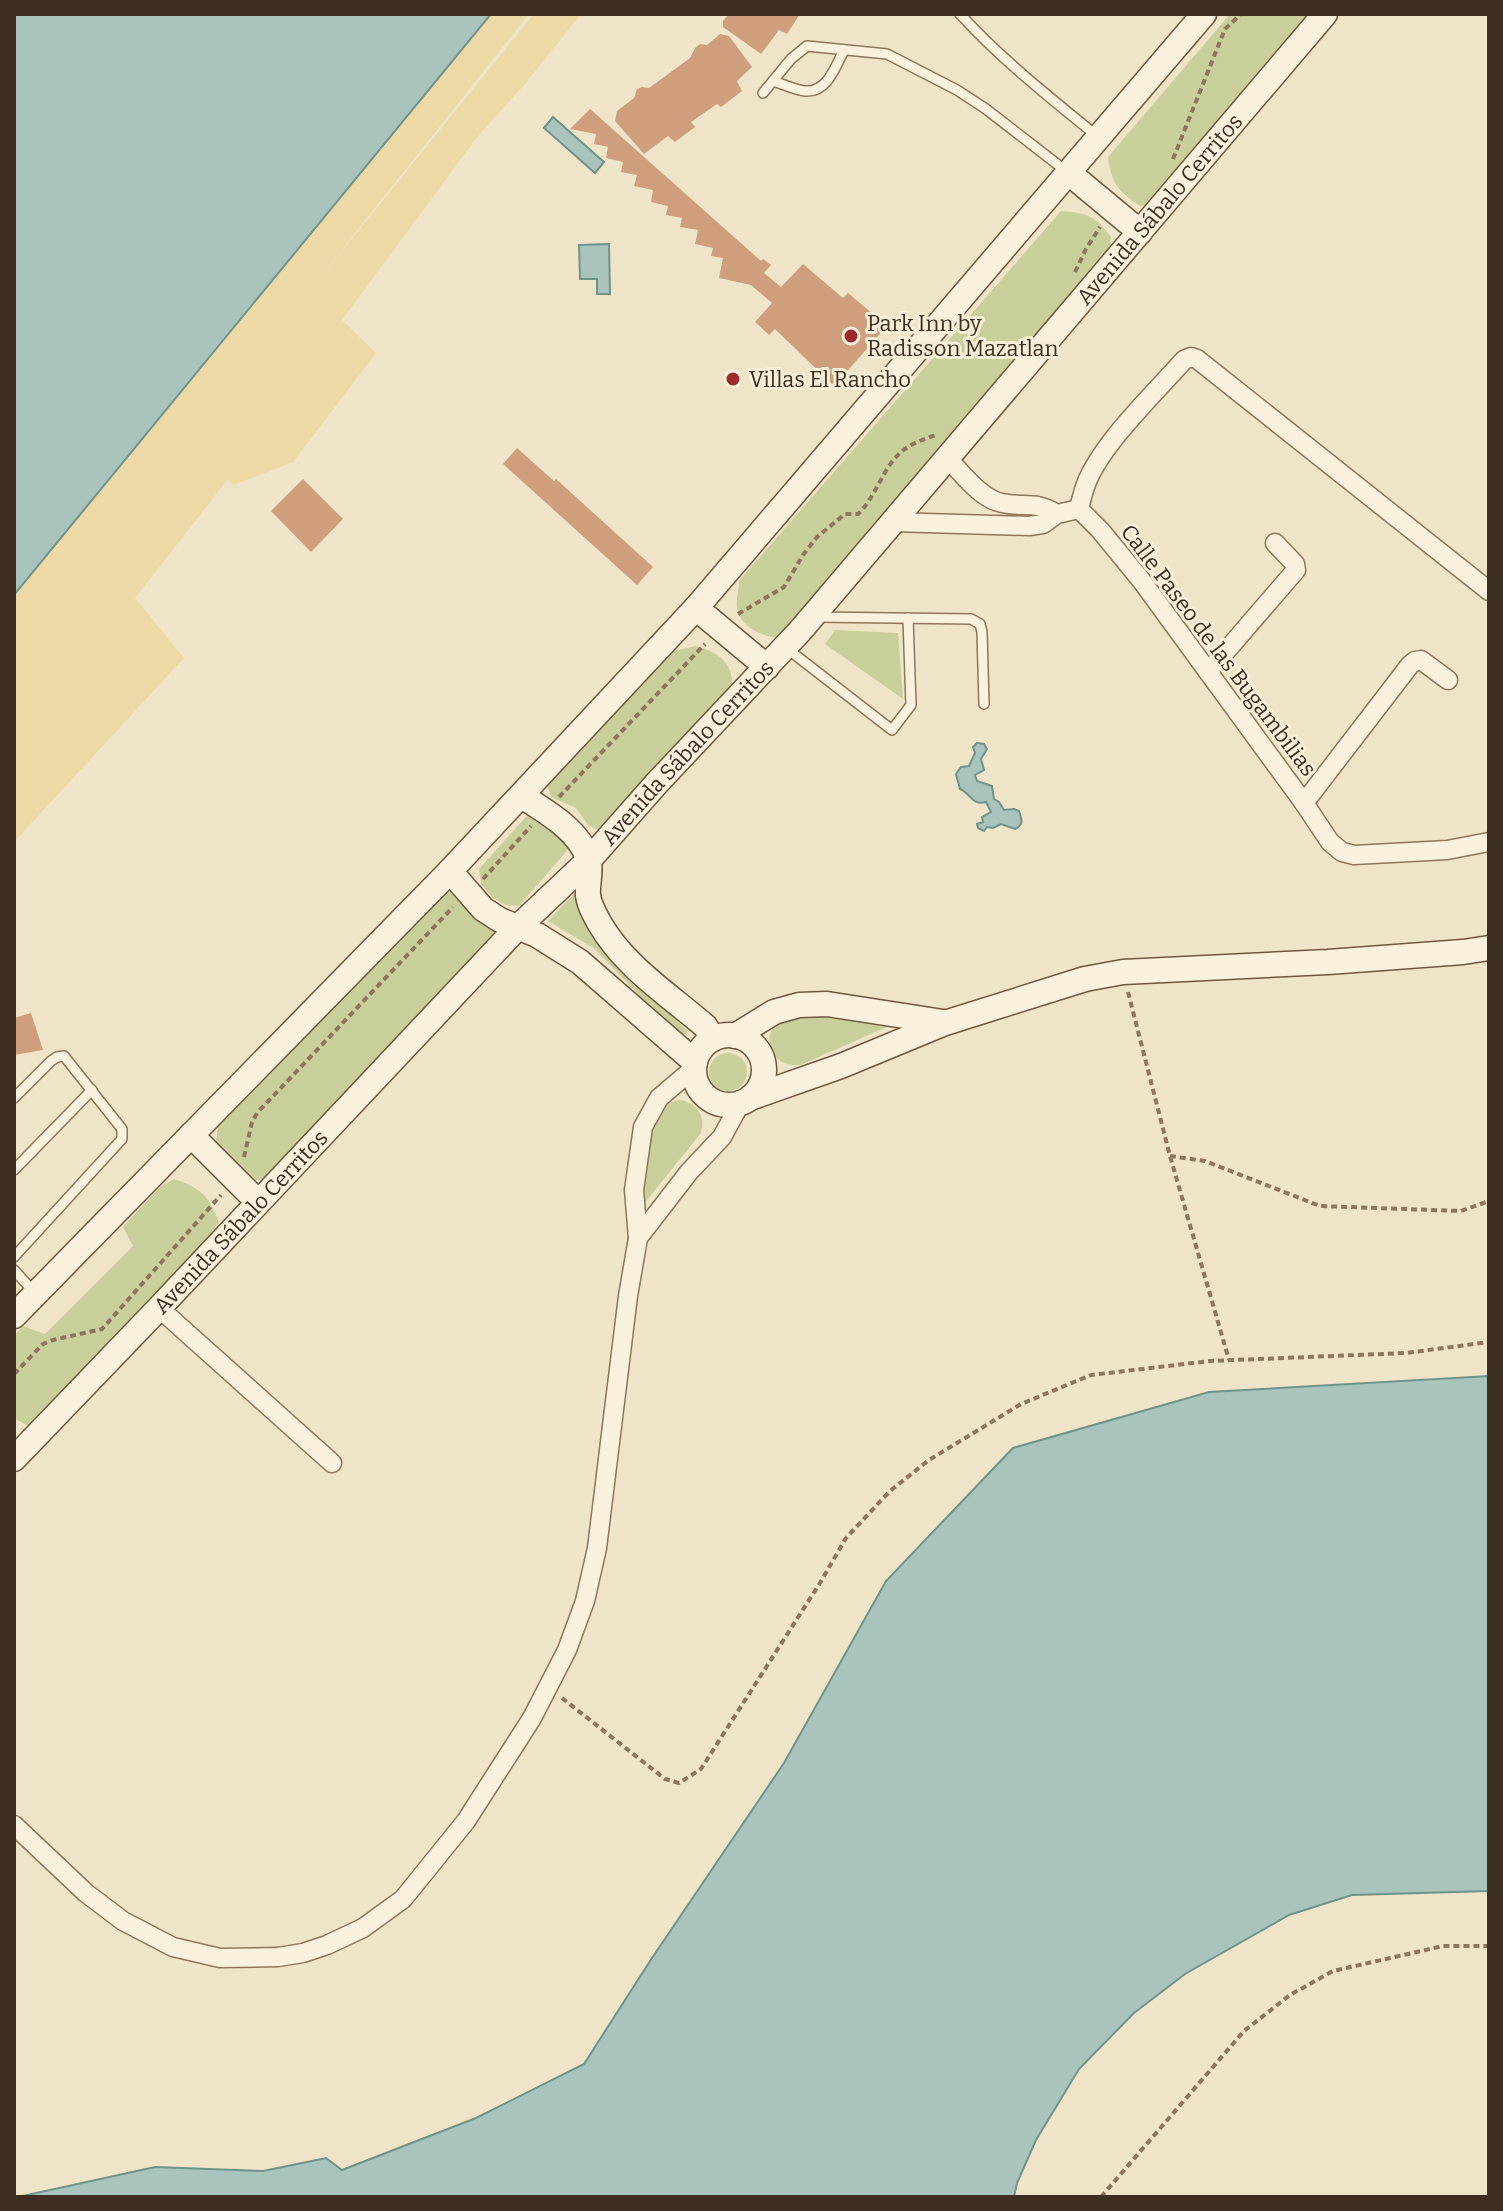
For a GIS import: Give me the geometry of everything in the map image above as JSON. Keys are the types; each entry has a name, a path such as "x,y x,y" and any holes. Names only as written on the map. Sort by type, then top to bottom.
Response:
{"main road":[{"path":"14,1316 450,871 696,608 1204,14"},
{"name":"Avenida Sábalo Cerritos","path":"14,1459 517,928 589,860 767,667 948,459 1325,14"},
{"path":"1069,173 1140,232"},
{"path":"696,608 767,667"},
{"path":"522,796 562,823 589,860 588,898 612,942 705,1026 724,1037 746,1040 755,1047 764,1068 763,1079 758,1090 745,1101"},
{"path":"450,871 483,909 537,935 580,962 694,1065 699,1089 707,1098 728,1105 841,1066 945,1023 1085,979 1123,972 1328,962 1489,948"},
{"path":"694,1065 704,1046 774,1012 799,1005 827,1004 945,1023"},
{"path":"191,1135 258,1202"}],"street":[{"path":"892,522 995,526 1043,524 1057,514 1079,509 1085,484 1113,440 1184,360 1191,357 1489,591"},
{"path":"948,459 986,495 1001,503 1044,506 1057,514"},
{"path":"995,526 1001,503"},
{"name":"Calle Paseo de las Bugambilias","path":"1079,509 1133,570 1330,842 1342,852 1354,855 1447,850 1489,842"},
{"path":"1208,672 1296,570 1297,566 1275,543"},
{"path":"1304,803 1410,665 1421,660 1448,680"},
{"path":"14,1825 86,1893 123,1921 160,1941 189,1952 220,1958 278,1957 303,1953 363,1928 403,1899 466,1821 548,1689 585,1601 597,1548 638,1238 634,1190 643,1127 659,1098 694,1065"},
{"path":"638,1238 689,1172 722,1137 745,1101"},
{"path":"159,1308 332,1463"}],"lane":[{"path":"960,14 1018,72 1099,138"},
{"path":"763,93 791,59 807,46 887,54 957,90 1003,121 1069,173"},
{"path":"773,81 806,91 819,88 832,74 844,50"},
{"path":"812,617 971,619 980,624 982,632 984,704"},
{"path":"785,647 892,730 911,705 908,618"},
{"path":"14,1098 51,1061 64,1056 122,1129 122,1139 14,1257"},
{"path":"14,1170 92,1090"},
{"path":"14,1270 35,1293"}],"path":[{"path":"1172,162 1220,39 1225,29 1241,14"},
{"path":"1074,277 1086,249 1113,210"},
{"path":"14,1374 43,1344 95,1332 108,1324 215,1204 243,1160 257,1113 700,649 736,615 784,587 817,537 845,514 858,514 866,506 906,447 940,433"},
{"path":"1123,972 1170,1156 1229,1360"},
{"path":"1170,1156 1205,1161 1320,1206 1461,1211 1489,1201"},
{"path":"548,1689 665,1779 679,1783 701,1769 846,1538 890,1491 929,1460 1021,1404 1091,1375 1229,1360 1406,1353 1489,1342"},
{"path":"1101,2197 1244,2031 1290,1995 1333,1971 1443,1946 1489,1946"}],"green space":[{"path":"1230,14 1321,14 1159,204 1140,206 1117,186 1108,157"},
{"path":"1061,211 1090,217 1100,224 1111,237 1109,255 782,639 748,626 737,607 739,581"},
{"path":"835,630 898,633 903,699 825,644"},
{"path":"696,646 714,653 726,663 732,677 732,696 600,831 588,825 576,808 551,797 547,785 673,651"},
{"path":"531,811 571,846 519,906 505,905 492,897 481,884 479,869"},
{"path":"446,889 457,893 491,925 494,938 273,1172 262,1180 253,1180 218,1155 218,1127"},
{"path":"574,894 599,940 688,1032 680,1038 595,949 548,921"},
{"path":"813,1011 898,1022 803,1064 793,1065 778,1059 770,1045 771,1030 783,1019"},
{"path":"728,1053 742,1058 747,1072 742,1086 728,1091 714,1086 709,1072 714,1058"},
{"path":"681,1100 699,1112 701,1133 643,1205 650,1128 663,1106"},
{"path":"174,1179 203,1194 219,1222 206,1241 28,1426 14,1418 14,1336 23,1326 45,1334 133,1246 123,1227 161,1186"}],"sand":[{"path":"491,14 529,14 314,285 534,14 581,14 478,136 342,320 376,353 293,462 233,485 228,479 135,598 184,658 14,842 14,595"}],"water":[{"path":"14,14 491,14 14,595"},
{"path":"553,117 604,162 595,173 544,128"},
{"path":"609,244 610,294 597,294 597,279 580,279 579,245"},
{"path":"977,743 984,744 987,749 981,759 984,770 975,775 977,781 992,786 994,799 1004,810 1019,811 1022,822 1015,829 1001,824 987,827 984,831 978,828 977,824 983,822 982,817 991,812 986,802 974,801 960,789 956,774 961,767 969,766 975,753 973,747"},
{"path":"1489,1376 1489,1891 1352,1895 1289,1915 1185,1974 1134,2013 1079,2069 1036,2140 1014,2197 18,2197 155,2167 263,2171 326,2158 342,2170 476,2118 584,2064 784,1763 886,1581 1013,1448 1209,1392"}],"building":[{"path":"729,14 800,14 787,34 779,30 761,54 723,27 723,21"},
{"path":"720,34 729,36 752,67 737,81 742,91 721,107 717,104 691,122 695,127 675,142 668,136 644,154 615,121 617,111 634,98 637,89 649,88 690,58 700,44 707,45"},
{"path":"590,109 761,261 763,259 771,265 764,273 781,287 803,264 843,298 848,293 887,326 834,386 775,329 769,335 755,322 772,303 751,285 719,278 723,258 711,256 713,248 695,244 698,230 680,227 682,218 666,215 668,206 651,202 653,190 634,186 637,175 621,172 623,162 606,158 608,147 594,144 596,134 570,129"},
{"path":"517,448 653,567 637,585 503,464"},
{"path":"303,479 343,519 311,552 271,511"},
{"path":"31,1013 43,1050 14,1055 14,1018"}],"place":[{"name":"Park Inn by Radisson Mazatlan","path":"851,336"},
{"name":"Villas El Rancho","path":"733,379"}]}
